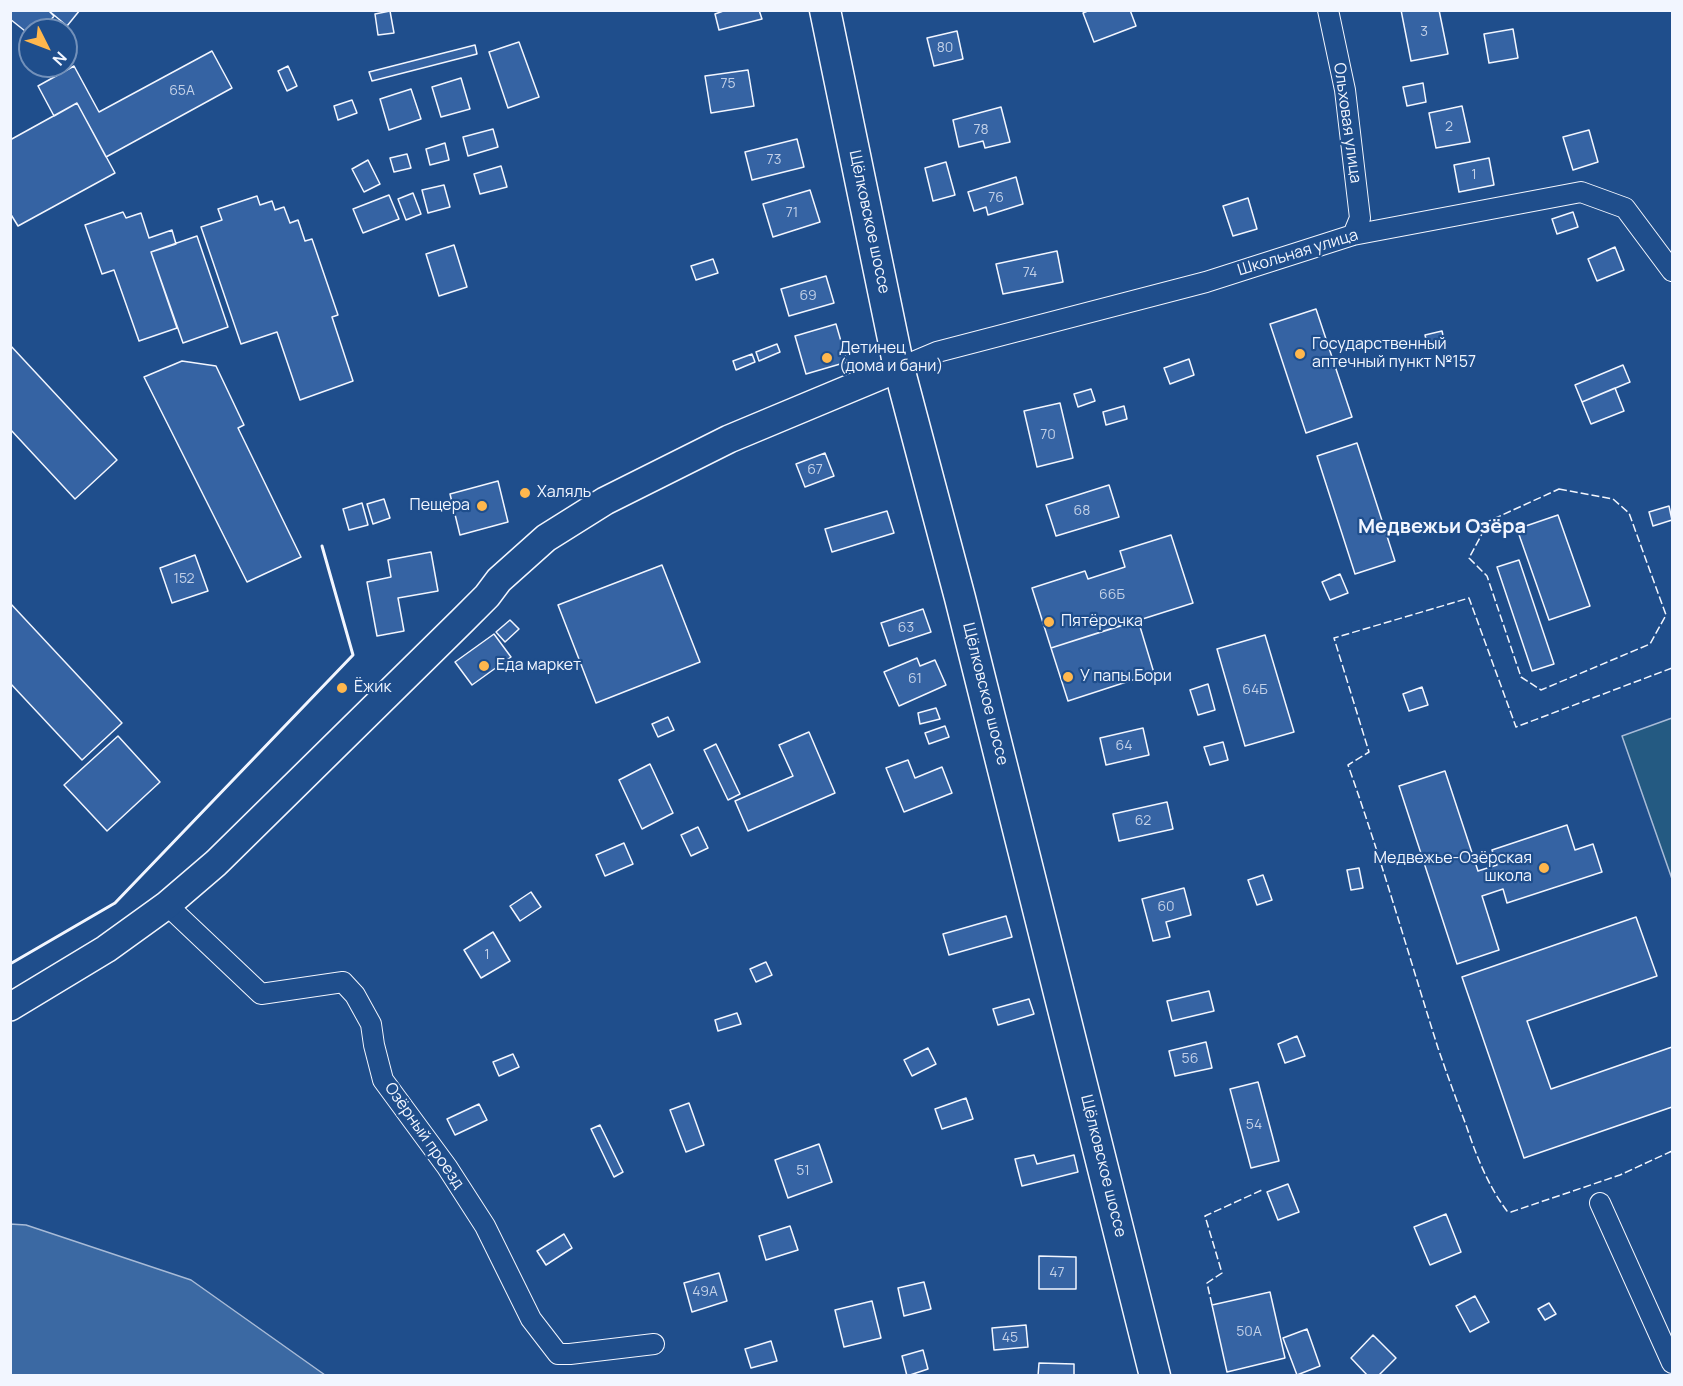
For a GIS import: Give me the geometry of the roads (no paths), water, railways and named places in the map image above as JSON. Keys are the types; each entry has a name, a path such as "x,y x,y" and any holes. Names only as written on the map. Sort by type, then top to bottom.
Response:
{"main road":[{"name":"Щёлковское шоссе","path":"825,10 899,368 960,598 1155,1376"},
{"path":"10,1007 106,949 167,905 224,855 487,596 499,580 546,538 605,501 729,439 899,368"}],"street":[{"name":"Ольховая улица","path":"1328,10 1345,90 1360,218 1353,235"},
{"name":"Школьная улица","path":"899,368 937,352 1206,282 1353,235 1581,192 1625,208 1672,271"},
{"name":"Озёрный проезд","path":"167,905 261,994 343,982 355,995 371,1024 374,1045 384,1080 447,1167 485,1226 531,1319 558,1354 654,1344"},
{"path":"1600,1203 1672,1363"}],"place":[{"name":"Государственный аптечный пункт №157","path":"1300,354"},
{"name":"Детинец (дома и бани)","path":"827,358"},
{"name":"Халяль","path":"525,493"},
{"name":"Пещера","path":"482,506"},
{"name":"Пятёрочка","path":"1049,622"},
{"name":"Еда маркет","path":"484,666"},
{"name":"У папы Бори","path":"1068,677"},
{"name":"Ёжик","path":"342,688"},
{"name":"Медвежье-Озёрская школа","path":"1544,868"}],"district":[{"name":"Медвежьи Озёра","path":"1442,527"}]}
